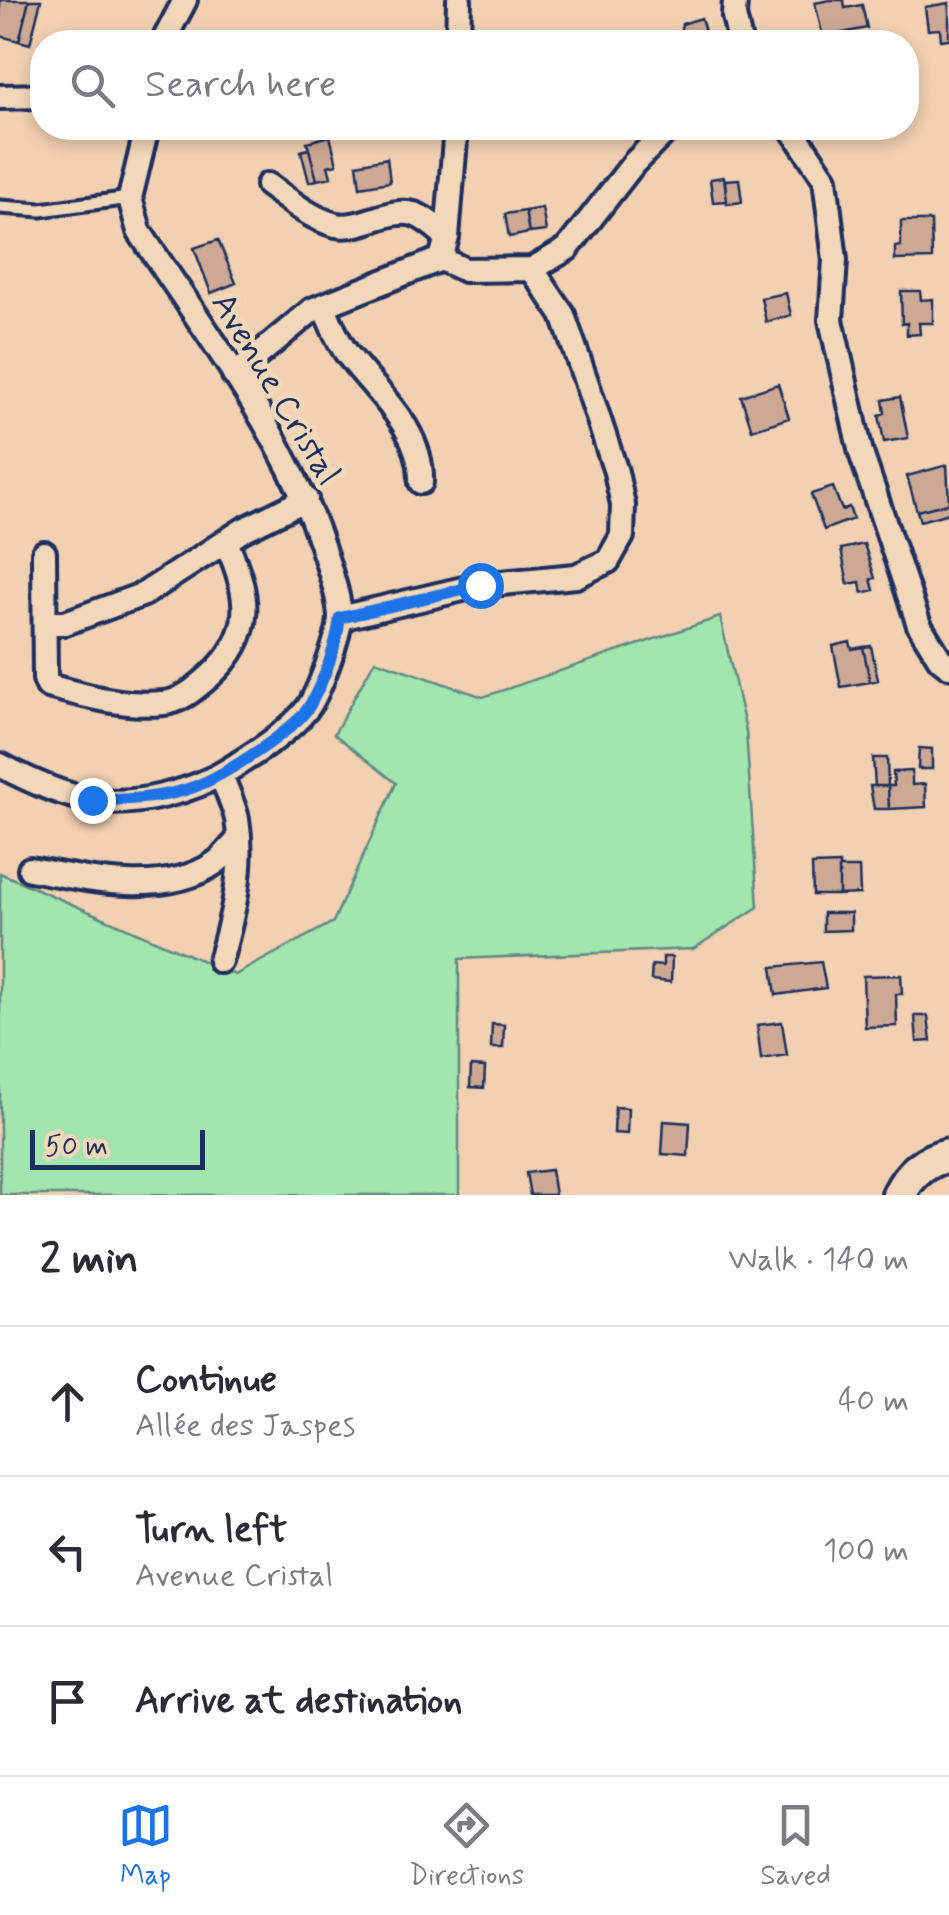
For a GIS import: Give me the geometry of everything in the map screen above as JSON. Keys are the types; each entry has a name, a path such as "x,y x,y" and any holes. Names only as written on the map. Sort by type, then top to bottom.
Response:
{"main road":[{"path":"899,1195 909,1175 938,1157 949,1155"}],"street":[{"path":"169,30 185,0"},
{"path":"458,30 459,0"},
{"path":"735,0 737,30"},
{"path":"0,97 30,96"},
{"path":"130,198 144,140"},
{"path":"444,248 455,140"},
{"path":"268,184 319,219 335,224 348,226 408,212 419,216 466,270 532,270 568,249 634,163 657,140"},
{"path":"799,140 825,180 836,260 831,320 862,453 919,626 949,666"},
{"name":"Avenue Cristal","path":"0,765 34,783 92,800 130,800 189,789 220,775 260,749 308,708 336,640 340,618 336,591 306,499 234,375 139,231 130,198"},
{"path":"234,375 312,310 444,248"},
{"path":"340,618 480,585 576,576 608,561 622,536 616,472 588,387 563,316 532,270"},
{"path":"323,306 344,351 404,424 422,464 421,482"},
{"path":"47,623 65,622 144,594 226,542 306,499"},
{"path":"44,553 48,686 132,704 169,703 195,690 220,667 240,640 246,618 244,593 240,572 226,542"},
{"path":"220,775 237,819 233,914 220,960"},
{"path":"30,869 108,883 171,880 214,864 237,841"}],"lane":[{"path":"0,207 41,210 130,198"}],"green space":[{"path":"720,617 746,731 758,907 693,949 459,959 459,1195 0,1195 0,873 235,975 333,922 396,783 334,734 375,660 483,697"}],"building":[{"path":"0,0 29,0 19,41 0,36"},
{"path":"29,0 41,0 34,30 30,30 30,44 19,41"},
{"path":"844,0 845,8 862,5 867,28 821,30 815,3"},
{"path":"949,3 949,39 941,40 940,29 928,30 925,7"},
{"path":"701,18 704,30 681,30 682,24"},
{"path":"331,140 337,164 328,166 331,177 317,180 307,142"},
{"path":"309,149 317,180 309,182 301,151"},
{"path":"387,158 390,182 360,187 357,164"},
{"path":"724,177 727,201 713,202 710,179"},
{"path":"739,179 742,202 727,204 725,180"},
{"path":"542,208 546,231 529,233 525,211"},
{"path":"525,211 529,233 509,237 505,214"},
{"path":"901,221 931,221 932,259 895,260 895,247 901,246"},
{"path":"218,240 236,283 211,293 194,248"},
{"path":"901,291 920,291 921,300 933,299 933,323 919,323 920,334 907,335 907,323 902,324"},
{"path":"786,293 791,315 766,322 761,298"},
{"path":"778,384 789,418 752,430 741,396"},
{"path":"900,397 908,438 884,442 879,415 885,413 883,400"},
{"path":"947,465 949,503 917,511 907,476"},
{"path":"833,487 842,510 849,507 853,519 824,530 811,494"},
{"path":"949,503 949,513 920,521 917,511"},
{"path":"864,544 875,578 871,579 874,590 862,593 860,582 848,584 841,549"},
{"path":"850,642 852,649 863,647 870,682 841,687 833,646"},
{"path":"871,646 878,680 870,682 863,647"},
{"path":"919,748 932,749 932,769 918,769"},
{"path":"873,758 887,758 888,786 875,786"},
{"path":"912,771 912,785 925,784 926,807 889,809 888,786 894,786 893,772"},
{"path":"870,786 888,786 889,809 874,809"},
{"path":"839,864 839,895 813,895 812,865"},
{"path":"839,868 859,868 860,894 839,895"},
{"path":"823,913 851,913 851,930 823,931"},
{"path":"663,957 672,957 671,982 651,980 652,965 663,966"},
{"path":"821,962 826,988 776,995 772,967"},
{"path":"901,975 902,994 896,994 897,1026 865,1027 863,976"},
{"path":"915,1016 928,1016 931,1041 917,1042"},
{"path":"782,1022 787,1055 761,1059 757,1025"},
{"path":"492,1024 504,1025 503,1048 491,1048"},
{"path":"471,1066 485,1067 484,1088 470,1087"},
{"path":"615,1107 628,1108 627,1134 614,1133"},
{"path":"664,1121 690,1123 688,1156 662,1154"},
{"path":"551,1170 555,1195 530,1195 526,1173"}],"route":[{"path":"92,800 130,800 189,789 220,775 260,749 308,708 336,640 340,618 480,585"}]}
